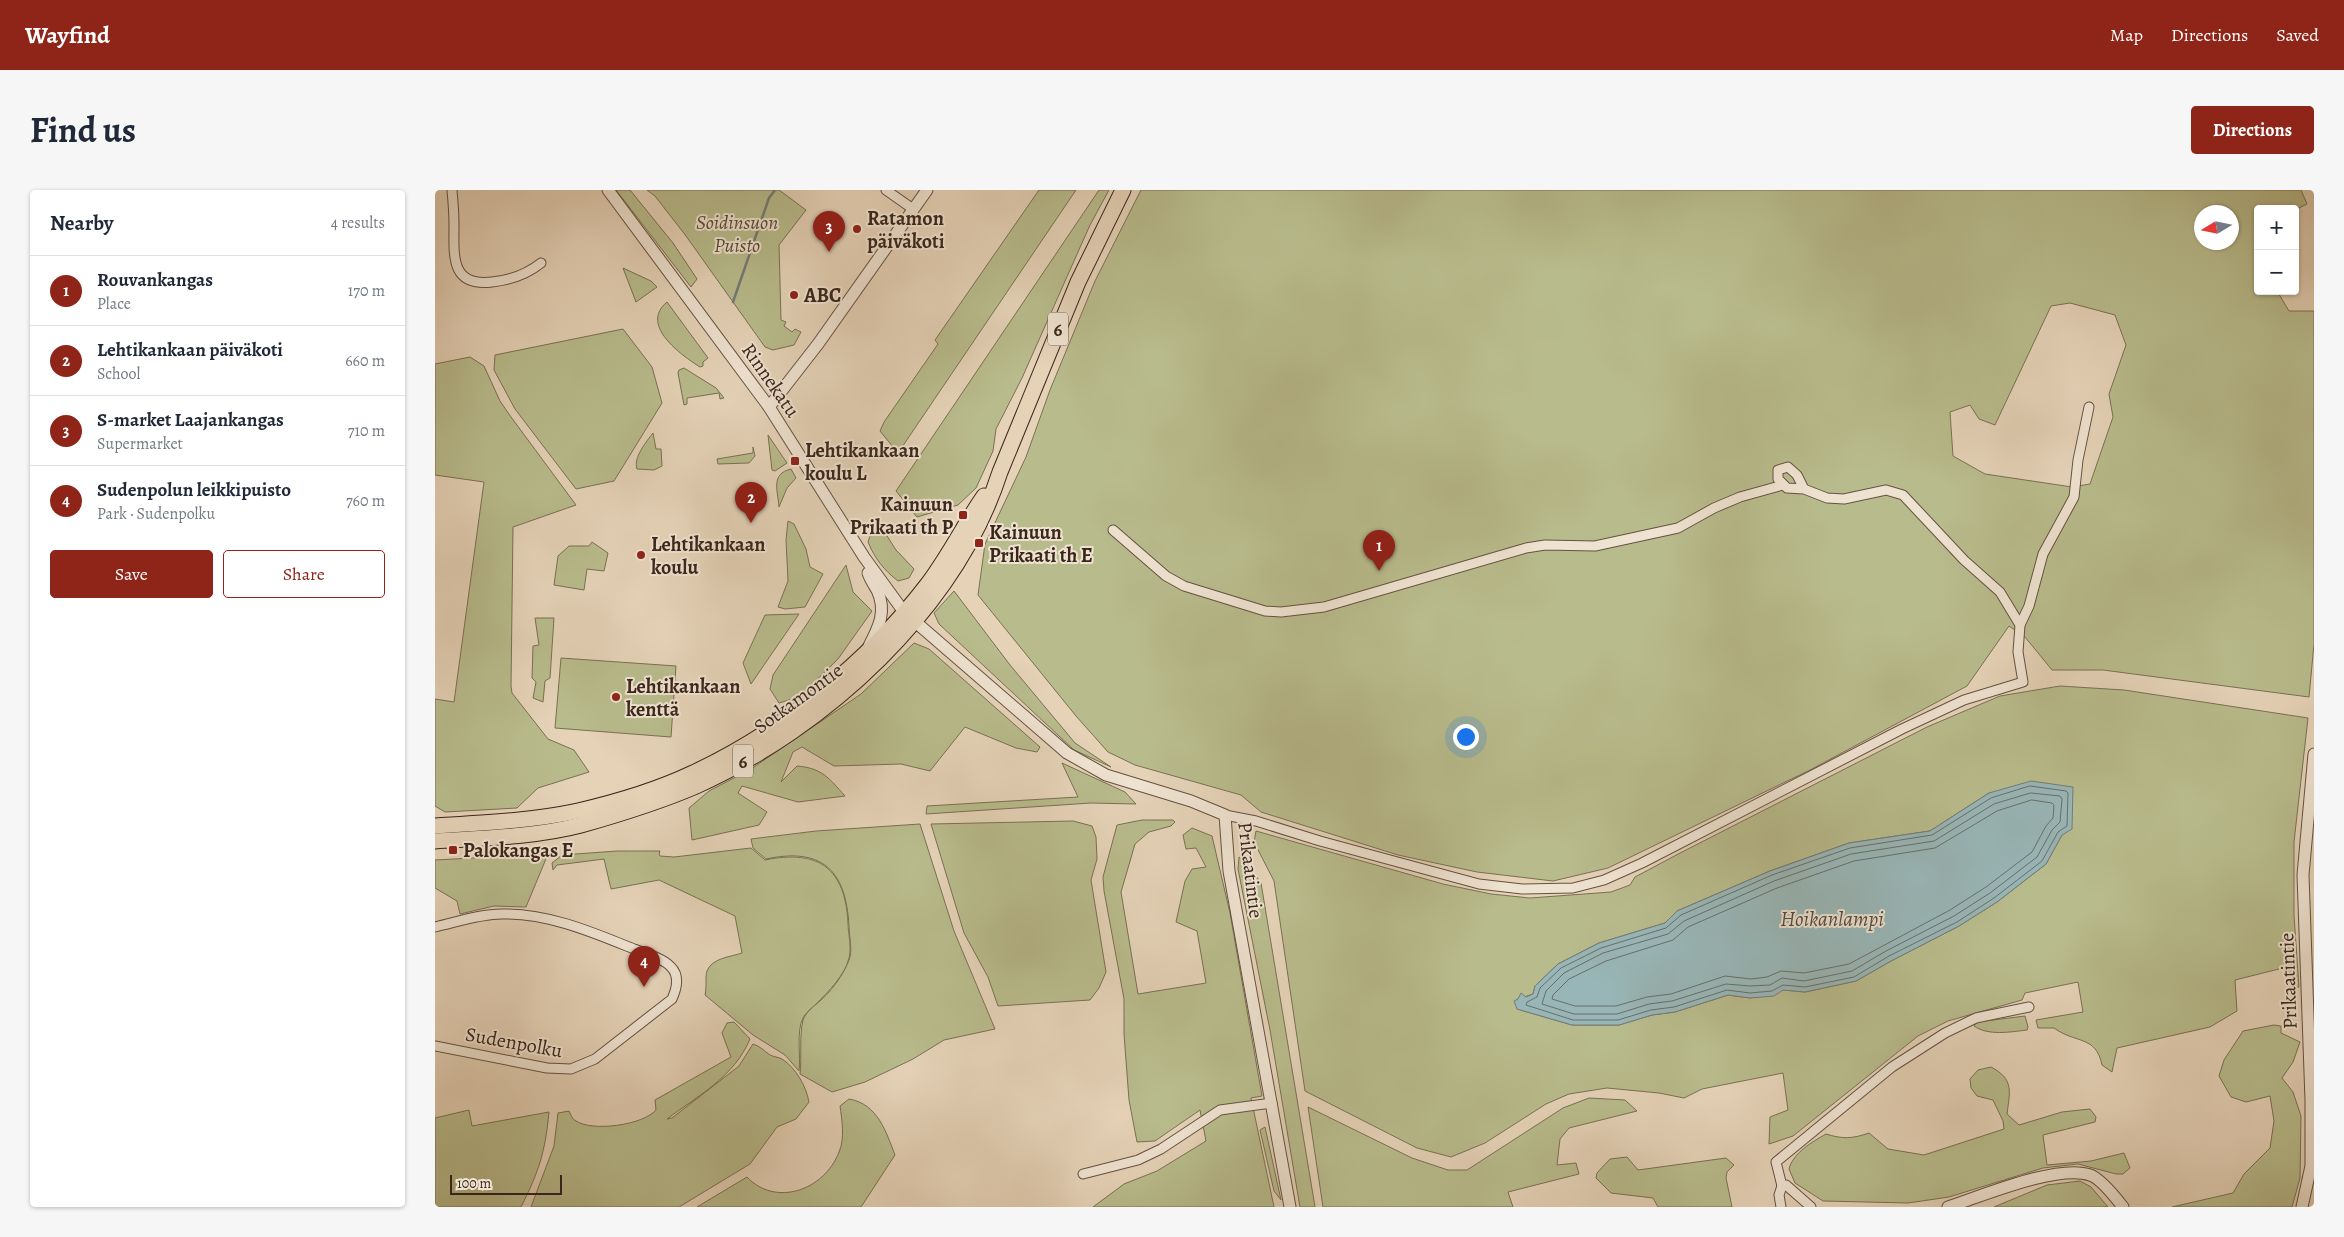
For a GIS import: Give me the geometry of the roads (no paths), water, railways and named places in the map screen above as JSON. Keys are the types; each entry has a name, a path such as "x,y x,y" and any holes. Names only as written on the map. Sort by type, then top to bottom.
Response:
{"highway":[{"name":"Sotkamontie","path":"435,826 551,816 611,802 657,788 693,774 742,747 813,698 934,596 970,544 991,500 1074,291 1123,190"},
{"name":"Sotkamontie","path":"435,840 495,837 580,825 660,800 695,786 747,759 820,710 869,670 909,617"}],"street":[{"path":"452,190 454,261 461,275 471,281 503,281 518,278 541,263"},
{"name":"Rinnekatu","path":"608,190 769,407 864,557 909,617"},
{"path":"886,190 913,210"},
{"path":"769,407 813,350 927,190"},
{"path":"1225,815 1255,821 1479,884 1522,889 1573,888 1604,880 1643,863 1893,733 1955,704 2023,682 2018,652 2020,625 2029,606 2043,554 2074,497 2089,407"},
{"path":"1804,489 1797,475 1788,467 1778,470 1778,479 1783,486 1791,490 1804,489 1827,498 1843,499 1887,490 1903,495 1964,560 2000,592 2020,625"},
{"path":"1113,530 1166,576 1184,586 1265,611 1290,612 1324,606 1526,548 1545,545 1595,546 1678,528 1714,508 1740,497 1783,486"},
{"path":"864,557 869,577 882,602 883,612 876,632 864,654"},
{"name":"Prikaatintie","path":"909,617 1067,753 1106,775 1225,815 1229,871 1290,1207"},
{"name":"Prikaatintie","path":"2302,1207 2311,1187 2311,1100 2303,875 2314,754"},
{"name":"Sudenpolku","path":"435,927 487,915 528,914 580,927 647,954 671,966 677,976 677,982 672,999 595,1059 581,1066 558,1070 435,1046"},
{"path":"1781,1207 1779,1195 1782,1186 1776,1162 1892,1067 1959,1025 1976,1018 2029,1006"},
{"path":"1083,1174 1138,1160 1161,1149 1220,1110 1272,1103"},
{"path":"1948,1207 2036,1179 2070,1172 2092,1175 2123,1207"},
{"path":"1782,1186 1786,1185 1811,1207"}],"water":[{"name":"Hoikanlampi","path":"2031,781 2073,787 2072,829 2062,835 2046,864 1997,902 1959,926 1856,981 1805,992 1783,990 1774,996 1750,998 1728,995 1675,1012 1652,1015 1619,1025 1572,1025 1517,1009 1514,1001 1518,999 1521,993 1526,997 1533,994 1535,986 1558,964 1599,943 1665,923 1677,911 1770,871 1849,843 1930,831 1989,793"}],"waterway":[{"path":"733,302 769,198 775,190"}],"place":[{"name":"Ratamon päiväkoti","path":"857,229"},
{"name":"S-market Laajankangas","path":"829,252"},
{"name":"ABC","path":"794,295"},
{"name":"Lehtikankaan koulu L","path":"795,461"},
{"name":"Kainuun Prikaati th P","path":"963,515"},
{"name":"Lehtikankaan päiväkoti","path":"751,523"},
{"name":"Kainuun Prikaati th E","path":"979,543"},
{"name":"Lehtikankaan koulu","path":"641,555"},
{"name":"Rouvankangas","path":"1379,571"},
{"name":"Lehtikankaan kenttä","path":"616,697"},
{"name":"Palokangas E","path":"453,850"},
{"name":"Sudenpolun leikkipuisto","path":"644,987"}],"park label":[{"name":"Soidinsuon Puisto","path":"737,234"}]}
